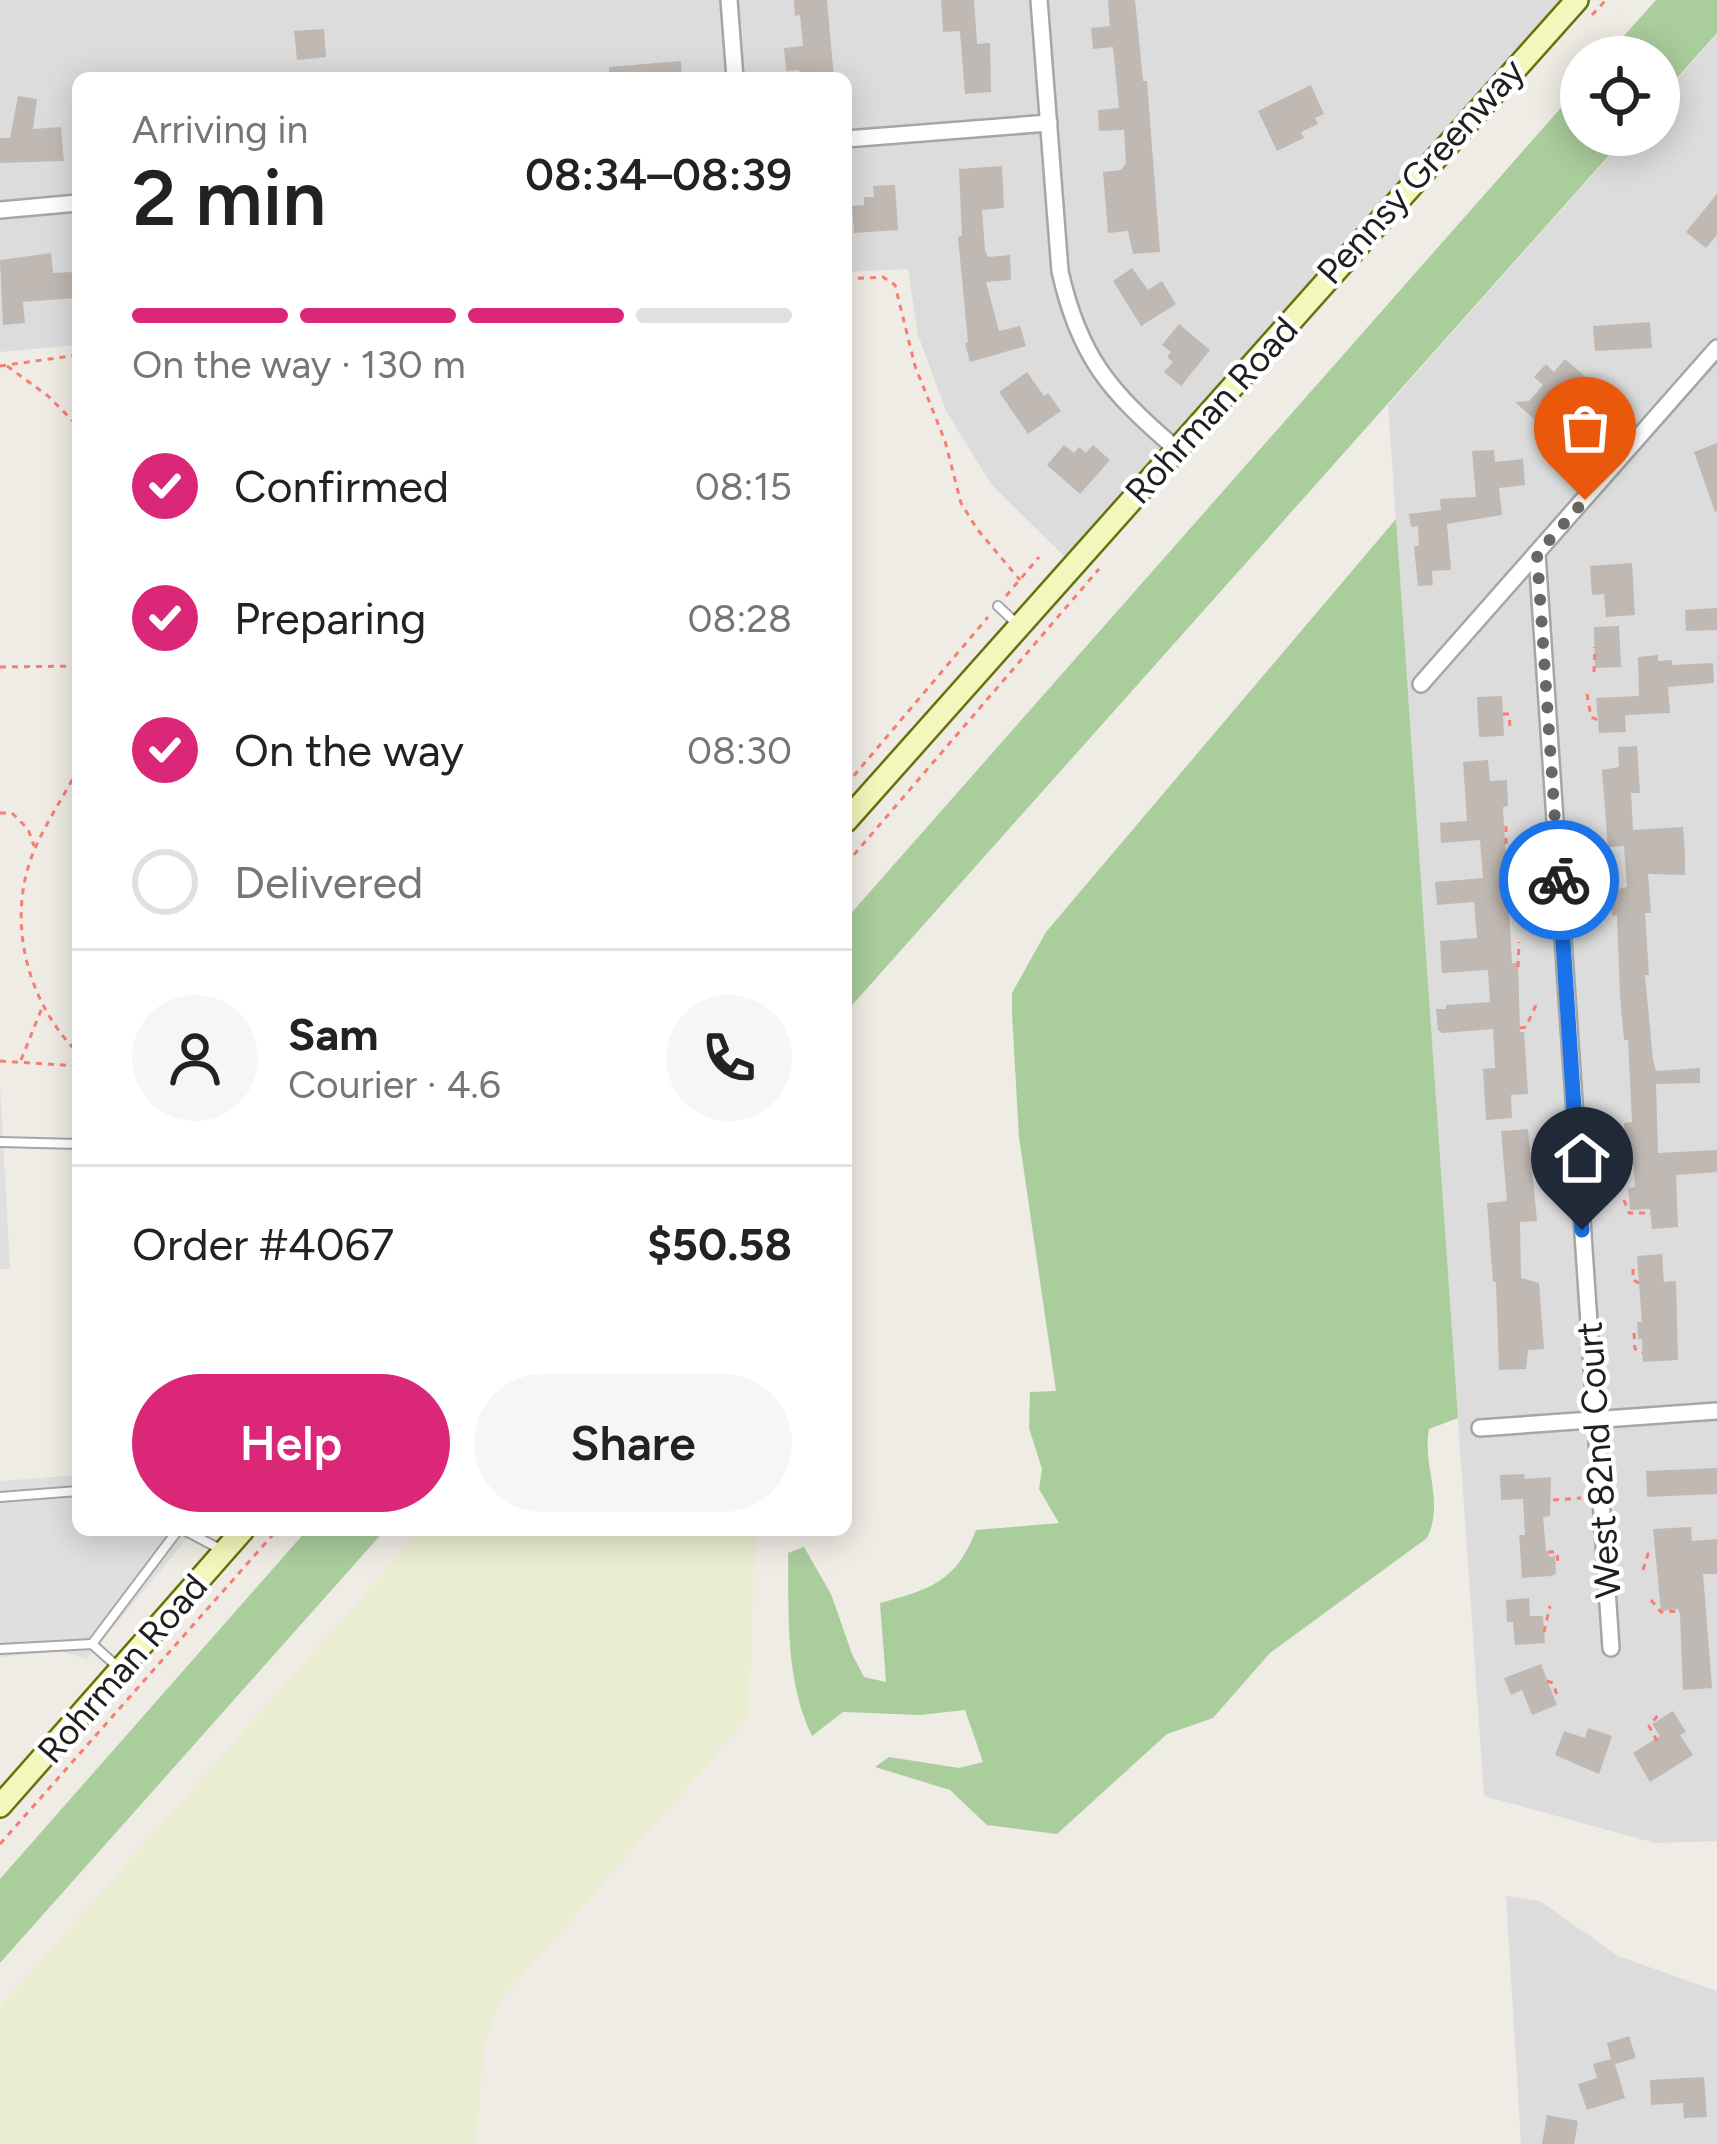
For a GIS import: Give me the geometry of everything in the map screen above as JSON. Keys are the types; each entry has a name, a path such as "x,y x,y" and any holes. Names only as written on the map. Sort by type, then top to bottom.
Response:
{"street":[{"path":"729,0 735,72"},
{"path":"1039,0 1060,271 1069,313 1104,381 1175,448"},
{"name":"Rohrman Road","path":"852,813 1175,448 1584,8"},
{"path":"852,139 1049,123"},
{"path":"0,210 72,204"},
{"path":"1421,684 1715,354"},
{"name":"West 82nd Court","path":"1537,554 1611,1648"},
{"path":"1480,1428 1717,1411"},
{"name":"Rohrman Road","path":"0,1806 238,1536"}],"lane":[{"path":"998,606 1018,625"},
{"path":"0,1142 72,1144"},
{"path":"0,1497 72,1491"},
{"path":"92,1644 176,1536"},
{"path":"194,1536 225,1551"},
{"path":"0,1649 92,1644 121,1670"}],"path":[{"path":"1584,8 1606,0"},
{"path":"852,279 883,278 895,285 915,366 945,441 961,503 1021,580"},
{"path":"3,366 72,356"},
{"path":"3,366 48,396 72,420"},
{"path":"852,778 1039,557"},
{"path":"852,857 1102,566"},
{"path":"1594,672 1595,647"},
{"path":"0,667 72,666"},
{"path":"1587,694 1591,717 1598,720"},
{"path":"1503,714 1509,714 1510,726"},
{"path":"72,780 35,848 22,905 25,964 42,1008 72,1046"},
{"path":"0,813 12,813 28,829 35,848"},
{"path":"1506,821 1506,844"},
{"path":"1518,967 1519,942"},
{"path":"1520,1028 1526,1027 1536,1005"},
{"path":"21,1062 42,1008"},
{"path":"0,1060 72,1066"},
{"path":"1624,1174 1626,1148"},
{"path":"1624,1200 1629,1213 1651,1213"},
{"path":"1633,1269 1633,1280 1639,1282"},
{"path":"1634,1333 1635,1349 1643,1353"},
{"path":"1552,1500 1600,1497"},
{"path":"0,1844 272,1536"},
{"path":"1643,1570 1648,1554 1654,1551"},
{"path":"1548,1552 1557,1552 1558,1565"},
{"path":"1651,1600 1661,1612 1678,1611"},
{"path":"1544,1632 1550,1606"},
{"path":"1547,1681 1557,1695"},
{"path":"1657,1741 1649,1726 1659,1714"}],"shaded area":[{"path":"0,0 1560,0 1066,558 991,484 946,411 918,335 908,269 852,272 852,72 72,72 72,346 0,352"},
{"path":"1717,34 1717,1841 1655,1843 1484,1796 1388,405 1609,156 1680,156 1680,76"},
{"path":"0,1084 10,1269 0,1269"},
{"path":"72,1475 72,1536 189,1536 87,1659 60,1651 0,1657 0,1481"},
{"path":"1506,1896 1540,1901 1618,1956 1717,1991 1717,2144 1521,2144"}],"green space":[{"path":"1656,0 1717,0 1717,33 1680,74 1680,36 1624,36"},
{"path":"1560,109 1560,156 1608,156 852,1005 852,912"},
{"path":"1396,519 1458,1418 1429,1429 1432,1524 1427,1538 1270,1653 1213,1718 1167,1734 1057,1834 987,1825 950,1790 875,1767 889,1757 959,1768 983,1762 965,1710 920,1715 843,1712 812,1736 793,1670 788,1553 804,1547 831,1594 864,1677 886,1682 880,1603 940,1581 960,1561 976,1530 1059,1523 1039,1489 1042,1469 1029,1428 1030,1392 1056,1391 1019,1137 1012,993 1046,932"},
{"path":"302,1536 380,1536 0,1963 0,1879"},
{"path":"416,1536 755,1536 749,1717 499,2002 484,2048 476,2144 0,2144 0,2007"}],"building":[{"path":"794,0 827,0 833,72 786,71 784,48 803,46 800,15 795,16"},
{"path":"941,0 974,0 977,44 990,43 991,92 965,94 960,31 943,32"},
{"path":"1108,0 1135,0 1143,81 1147,81 1160,252 1133,254 1128,231 1108,233 1103,172 1121,170 1126,163 1124,130 1099,131 1098,110 1119,108 1113,47 1093,49 1091,28 1110,26"},
{"path":"324,29 326,57 297,60 294,31"},
{"path":"681,61 682,72 609,72 609,67"},
{"path":"1311,85 1324,114 1315,118 1318,124 1301,132 1304,138 1277,151 1258,111"},
{"path":"18,96 37,99 33,129 61,127 64,161 0,163 0,138 10,138"},
{"path":"1002,166 1004,208 982,210 985,251 988,257 1010,255 1011,280 986,282 999,331 1020,326 1026,346 970,362 958,237 962,236 959,169"},
{"path":"895,185 898,230 854,233 852,206 864,205 864,197 874,197 873,186"},
{"path":"1717,194 1717,235 1706,248 1686,232"},
{"path":"51,253 53,273 72,272 72,298 23,302 25,323 3,325 0,260"},
{"path":"1132,268 1148,290 1162,281 1176,304 1141,326 1113,281"},
{"path":"1650,322 1652,348 1595,351 1593,326"},
{"path":"1179,324 1210,350 1181,386 1164,372 1173,362 1167,357 1171,352 1162,345"},
{"path":"1565,359 1588,379 1561,409 1572,419 1555,438 1515,402 1529,401 1543,385 1534,377 1546,364 1554,372"},
{"path":"1027,372 1061,411 1028,434 999,392"},
{"path":"1717,443 1717,511 1715,512 1694,452"},
{"path":"1064,445 1074,453 1079,447 1086,453 1093,445 1110,460 1080,494 1047,465"},
{"path":"1494,450 1495,462 1523,459 1525,485 1499,488 1502,515 1447,524 1451,570 1432,571 1433,585 1418,586 1414,546 1419,546 1418,526 1411,527 1409,514 1441,510 1440,499 1476,497 1472,451"},
{"path":"1632,563 1635,615 1606,617 1604,594 1592,595 1590,566"},
{"path":"1717,608 1717,630 1686,631 1685,610"},
{"path":"1619,626 1621,667 1595,668 1594,627"},
{"path":"1658,655 1658,661 1672,660 1672,665 1713,663 1714,683 1668,687 1670,713 1625,715 1626,732 1599,733 1596,698 1639,696 1638,657"},
{"path":"1502,696 1504,736 1479,737 1477,697"},
{"path":"1637,746 1640,793 1631,793 1633,830 1683,827 1685,854 1685,875 1648,874 1651,913 1645,913 1649,975 1645,975 1653,1060 1656,1071 1700,1068 1700,1083 1656,1084 1658,1153 1717,1150 1717,1172 1676,1175 1678,1227 1652,1229 1650,1209 1630,1210 1628,1188 1635,1187 1624,1123 1632,1122 1628,1040 1624,1040 1620,995 1617,915 1612,916 1610,891 1627,887 1624,846 1608,847 1602,770 1619,767 1618,747"},
{"path":"1488,760 1490,781 1507,780 1508,806 1503,807 1512,963 1518,963 1528,1094 1511,1095 1512,1118 1486,1120 1483,1069 1495,1068 1493,1029 1442,1033 1436,1009 1490,1002 1488,970 1442,973 1440,941 1477,938 1474,902 1437,905 1435,882 1483,878 1480,840 1441,843 1440,823 1467,821 1463,762"},
{"path":"1528,1129 1537,1221 1520,1222 1521,1278 1539,1283 1544,1349 1528,1350 1526,1369 1499,1370 1487,1203 1507,1201 1501,1131"},
{"path":"1662,1254 1664,1282 1676,1281 1678,1360 1643,1362 1637,1322 1642,1322 1637,1256"},
{"path":"1717,1468 1717,1494 1647,1497 1646,1471"},
{"path":"1524,1474 1525,1479 1551,1477 1550,1516 1543,1517 1546,1550 1550,1557 1555,1556 1556,1574 1551,1576 1522,1578 1523,1499 1501,1500 1500,1475"},
{"path":"1691,1527 1692,1541 1717,1539 1717,1574 1703,1574 1712,1688 1683,1690 1680,1614 1678,1609 1661,1611 1653,1529"},
{"path":"1529,1598 1530,1616 1543,1616 1545,1643 1515,1645 1506,1600"},
{"path":"1541,1664 1557,1705 1532,1715 1522,1690 1511,1695 1504,1678"},
{"path":"1673,1711 1693,1755 1650,1782 1633,1753 1660,1736 1652,1724"},
{"path":"1588,1728 1612,1736 1599,1774 1555,1755 1564,1731 1585,1738"},
{"path":"1629,2036 1636,2058 1615,2064 1625,2098 1587,2110 1578,2084 1597,2078 1593,2064 1611,2059 1607,2043"},
{"path":"1704,2077 1707,2117 1684,2118 1683,2103 1651,2105 1650,2080"},
{"path":"1547,2115 1578,2121 1574,2144 1542,2144"}],"way so far":[{"path":"1559,880 1537,554 1585,500"}],"route":[{"path":"1559,880 1582,1230"}]}
